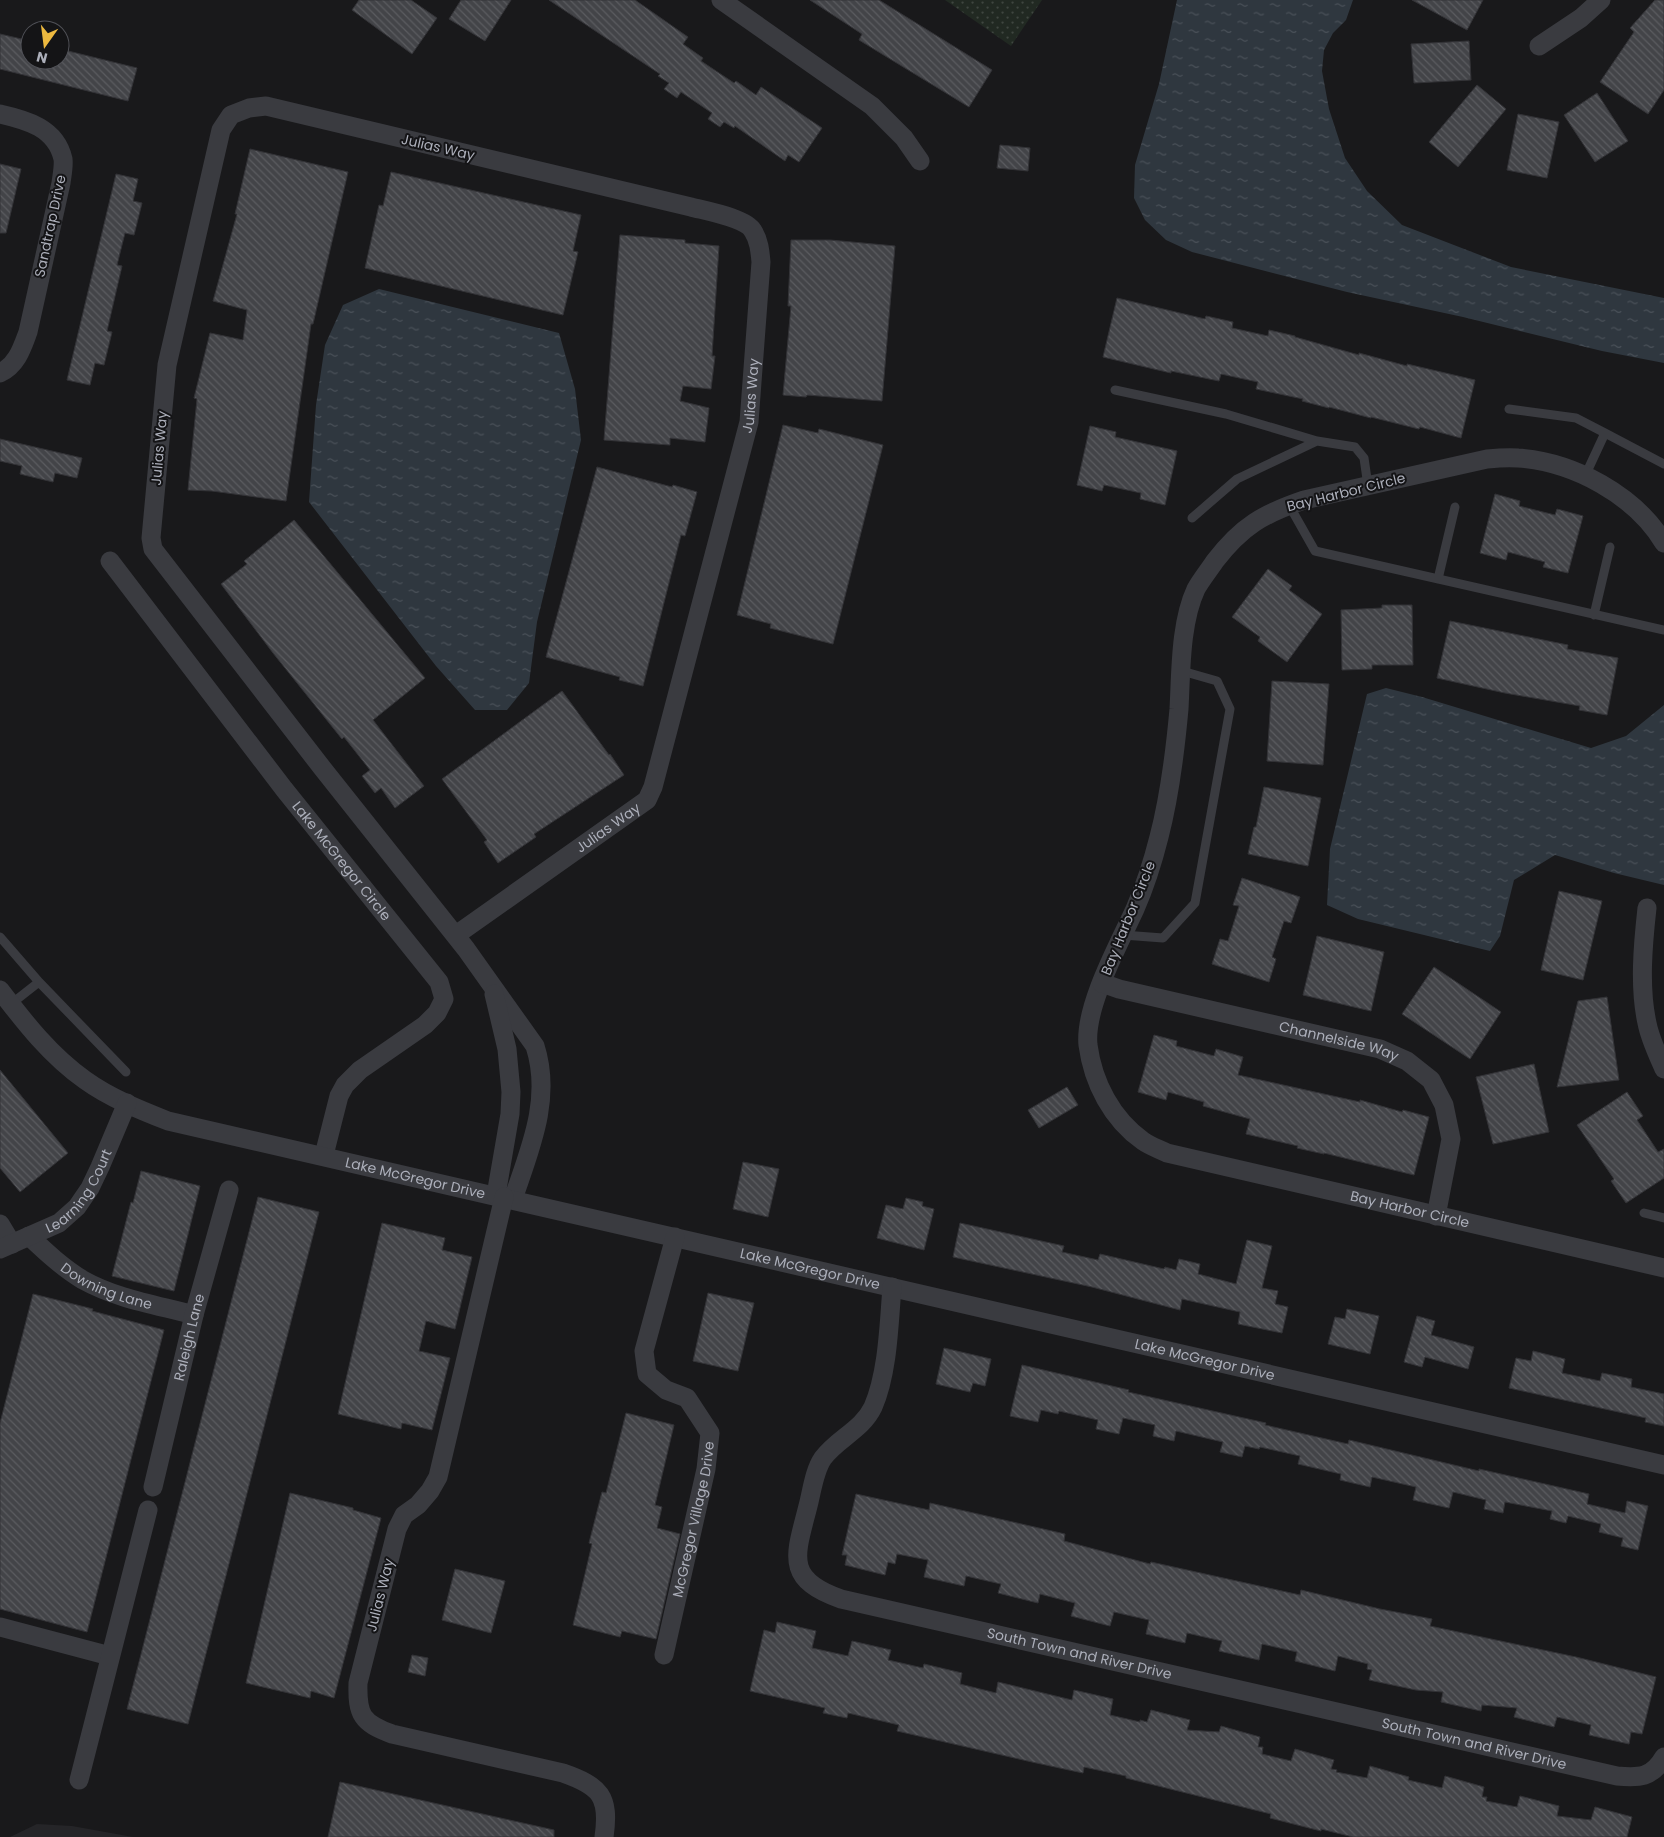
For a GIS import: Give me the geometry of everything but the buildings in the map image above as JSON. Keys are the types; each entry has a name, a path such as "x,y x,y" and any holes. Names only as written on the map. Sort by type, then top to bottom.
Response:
{"street":[{"path":"721,0 872,106 904,138 920,161"},
{"path":"1540,46 1581,18 1601,0"},
{"name":"Julias Way","path":"456,935 647,800 749,422 761,262 760,248 753,230 745,223 691,207 266,106 249,108 231,115 222,130 167,365 151,538 153,549 323,769 456,935 535,1046 542,1077 542,1098 538,1120 504,1197"},
{"name":"Sandtrap Drive","path":"0,114 37,125 54,138 63,160 61,183 22,352 7,370 0,373"},
{"name":"Bay Harbor Circle","path":"1664,543 1638,511 1612,491 1585,476 1553,464 1518,458 1487,459 1289,505 1250,524 1230,541 1196,590 1188,613 1174,768 1168,800 1158,839 1136,907 1093,1006 1088,1027 1091,1062 1098,1084 1110,1107 1127,1127 1144,1142 1167,1153 1664,1268"},
{"name":"Lake McGregor Circle","path":"110,561 284,789 439,982 444,999 437,1013 425,1025 360,1070 345,1085 339,1096 324,1156"},
{"path":"1647,908 1643,984 1647,1023 1664,1069"},
{"name":"Julias Way","path":"490,983 498,1006 507,1049 512,1092 504,1197 438,1477 430,1491 404,1515 397,1529 358,1683 358,1703 364,1718 375,1728 392,1734 563,1773 584,1780 598,1791 605,1805 604,1837"},
{"name":"Channelside Way","path":"1102,984 1119,990 1380,1049 1407,1061 1431,1080 1444,1106 1451,1139 1436,1216"},
{"name":"Lake McGregor Drive","path":"6,997 34,1034 68,1067 86,1081 127,1103 168,1121 1664,1465"},
{"name":"Learning Court","path":"6,1247 59,1222 76,1207 90,1188 127,1103"},
{"name":"Raleigh Lane","path":"153,1487 194,1315 229,1190"},
{"path":"0,1224 6,1247"},
{"name":"Downing Lane","path":"29,1236 65,1268 103,1290 194,1315"},
{"name":"McGregor Village Drive","path":"664,1655 706,1469 710,1433 686,1398 666,1390 647,1374 644,1350 675,1237"},
{"name":"South Town and River Drive","path":"892,1287 888,1342 876,1400 872,1410 857,1429 839,1441 822,1461 805,1518 797,1559 802,1574 813,1587 841,1599 1617,1776 1637,1777 1646,1775 1653,1771 1664,1757"},
{"path":"79,1780 148,1510"},
{"path":"0,1627 110,1656"}],"lane":[{"path":"1115,390 1226,414 1318,440 1354,447 1364,458 1368,486"},
{"path":"1510,409 1576,418 1664,464"},
{"path":"1585,476 1605,432"},
{"path":"1192,518 1237,479 1318,440"},
{"path":"1289,505 1315,551 1664,630"},
{"path":"1438,579 1455,507"},
{"path":"1594,615 1610,547"},
{"path":"1123,935 1163,938 1195,903 1230,709 1217,681 1182,671"},
{"path":"0,937 39,982 126,1072"},
{"path":"6,997 39,982"},
{"path":"1644,1213 1664,1218"}],"shaded area":[{"path":"945,0 1042,0 1011,46"},
{"path":"37,1824 72,1826 133,1837 10,1837"}],"water":[{"path":"1177,0 1353,0 1346,20 1333,33 1324,50 1322,71 1329,109 1345,158 1367,191 1402,225 1511,267 1664,298 1664,363 1602,351 1463,317 1347,292 1192,252 1166,240 1145,220 1134,198 1135,165 1159,84"},
{"path":"379,289 559,333 575,389 581,440 537,622 529,683 507,710 475,710 436,666 309,502 316,405 325,345 343,305"},
{"path":"1386,688 1591,748 1626,736 1664,705 1664,885 1614,873 1555,855 1514,880 1500,936 1490,951 1358,919 1327,905 1330,849 1367,694"}]}
